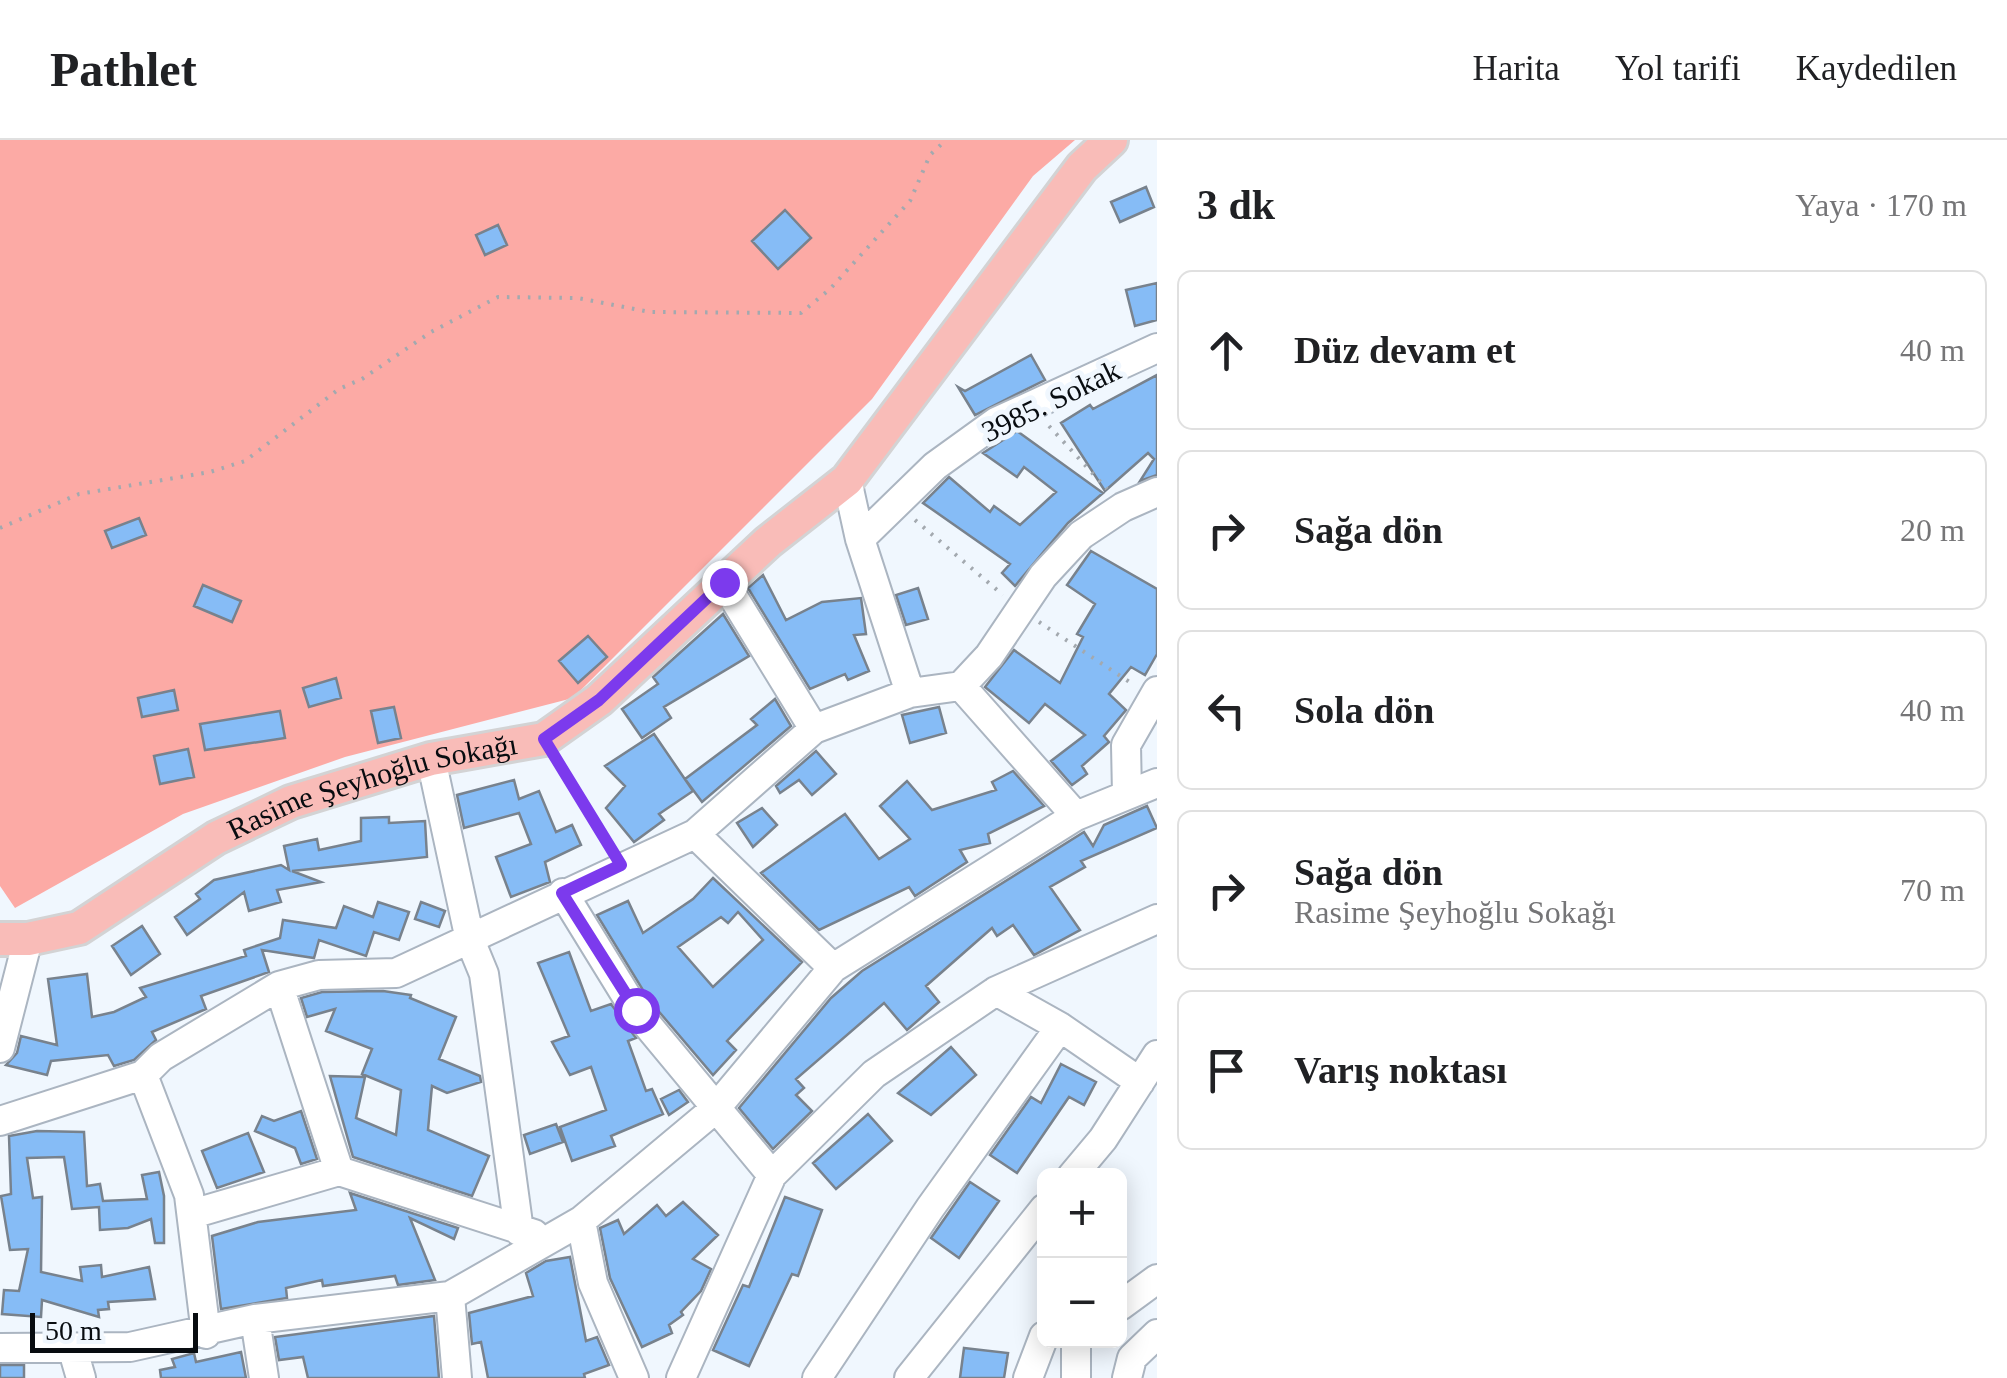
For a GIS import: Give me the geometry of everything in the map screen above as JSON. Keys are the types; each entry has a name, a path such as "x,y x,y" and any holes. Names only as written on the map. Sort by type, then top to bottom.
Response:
{"main road":[{"name":"Rasime Şeyhoğlu Sokağı","path":"14,939 79,928 200,847 291,802 431,759 544,739 599,700 724,582 847,480 1082,166 1111,140"}],"street":[{"name":"3985. Sokak","path":"860,539 935,466 996,422 1157,348"},
{"path":"847,480 860,539 910,693"},
{"path":"0,1121 143,1075 160,1057 279,986 318,974 396,973 621,865 695,834 814,730 910,693 960,686 989,656 1043,576 1081,535 1123,506 1157,492"},
{"path":"724,582 814,730"},
{"path":"960,686 1076,816"},
{"path":"1127,795 1126,745 1157,691"},
{"path":"431,759 470,940 484,974 519,1231"},
{"path":"0,1348 130,1347 206,1334 255,1320 450,1296 581,1221 715,1109 834,968 1076,816 1157,782"},
{"path":"695,834 834,968"},
{"path":"562,893 636,1010 772,1175"},
{"path":"680,1378 772,1175 874,1074 996,991 1157,919"},
{"path":"0,1048 14,939"},
{"path":"279,986 339,1171"},
{"path":"996,991 1060,1027 1140,1082"},
{"path":"817,1378 930,1208 1060,1027"},
{"path":"1079,1168 1103,1139 1157,1055"},
{"path":"143,1075 172,1143 192,1214 206,1334"},
{"path":"1095,1168 1103,1139"},
{"path":"192,1214 339,1171 519,1231 553,1237"},
{"path":"909,1378 1037,1217"},
{"path":"581,1221 593,1283 634,1378"},
{"path":"1127,1301 1157,1280"},
{"path":"450,1296 457,1378"},
{"path":"255,1320 264,1378"},
{"path":"1127,1378 1132,1358 1157,1334"},
{"path":"72,1348 81,1378"},
{"path":"1028,1378 1039,1348"},
{"path":"1076,1348 1076,1378"}],"path":[{"path":"0,528 79,494 210,472 244,461 338,389 362,380 430,332 498,297 578,298 650,312 800,313 849,270 910,200 930,155 946,140"},
{"path":"1032,408 1123,506"},
{"path":"544,739 621,865"}],"shaded area":[{"path":"0,140 1075,140 1033,176 872,399 573,698 345,757 183,814 15,908 0,886"}],"building":[{"path":"1146,187 1154,207 1120,222 1111,202"},
{"path":"785,210 811,238 778,269 752,241"},
{"path":"498,225 507,245 485,255 476,235"},
{"path":"1157,283 1157,320 1135,326 1126,290"},
{"path":"1031,355 1045,380 975,415 958,387 965,391"},
{"path":"1157,375 1157,475 1140,481 1154,459 1148,453 1105,491 1061,423 1090,405 1093,409"},
{"path":"1017,431 1103,493 1068,523 1015,586 1002,573 1010,564 923,503 949,477 990,512 994,506 1020,525 1056,492 1024,467 1017,477 983,453"},
{"path":"139,518 146,535 112,548 105,531"},
{"path":"1091,551 1157,589 1157,654 1145,675 1131,667 1109,694 1126,710 1104,736 1109,742 1082,766 1087,774 1072,785 1051,761 1085,735 1045,704 1029,723 985,687 1014,650 1060,683 1083,637 1077,634 1095,604 1067,585"},
{"path":"763,575 786,620 822,602 861,598 866,634 854,635 869,671 848,680 845,674 810,689 748,588"},
{"path":"203,585 241,601 232,622 194,606"},
{"path":"918,588 928,619 906,625 896,595"},
{"path":"723,614 749,656 664,707 671,718 642,738 622,709 658,684 653,677"},
{"path":"588,636 607,657 578,683 559,661"},
{"path":"336,678 341,698 309,707 303,688"},
{"path":"174,690 178,710 142,717 138,698"},
{"path":"775,699 791,726 702,802 685,779 757,725 751,719"},
{"path":"394,707 401,738 378,743 371,711"},
{"path":"939,707 946,733 910,743 902,715"},
{"path":"280,711 285,738 205,750 200,724"},
{"path":"654,734 693,791 659,814 664,820 634,842 606,808 625,786 605,766"},
{"path":"188,749 194,777 160,784 154,756"},
{"path":"816,751 836,774 812,795 799,780 780,793 776,786"},
{"path":"1013,771 1044,806 988,834 990,843 960,850 967,862 915,896 909,887 819,930 761,873 845,814 879,859 910,839 880,806 907,781 932,810 996,790 992,782"},
{"path":"514,780 519,799 539,791 556,832 572,825 581,845 545,862 550,882 511,897 496,857 531,844 519,813 464,828 457,795"},
{"path":"1147,806 1157,828 1081,861 1085,867 1050,887 1080,930 1034,955 1013,925 997,936 992,928 926,986 939,1002 907,1030 884,1003 796,1079 804,1088 796,1095 812,1111 773,1149 739,1108 831,998 862,971 1084,832 1093,846 1104,825"},
{"path":"762,808 777,825 753,847 737,823"},
{"path":"389,817 389,823 425,821 427,857 292,871 321,882 277,890 281,902 249,911 244,892 187,935 175,917 200,899 196,894 214,880 281,865 289,870 284,846 317,839 319,850 361,841 361,818"},
{"path":"713,878 802,962 727,1041 736,1050 713,1075 649,1000 597,915 628,901 643,933 693,899","holes":["738,912 763,940 713,987 678,947 721,917 728,923"]},
{"path":"378,902 409,912 399,940 374,932 366,956 319,940 314,958 262,950 269,972 201,996 206,1009 152,1032 156,1040 134,1060 114,1066 108,1055 51,1061 47,1075 6,1065 17,1053 21,1036 57,1045 48,979 87,974 92,1017 114,1012 146,997 140,988 246,956 244,950 280,938 283,920 336,928 344,906 373,917"},
{"path":"421,902 445,911 439,927 415,919"},
{"path":"142,926 160,954 131,975 112,946"},
{"path":"569,952 591,1011 611,1004 636,1038 628,1041 646,1091 652,1089 663,1114 611,1136 615,1146 572,1161 560,1127 606,1110 591,1067 570,1075 552,1042 569,1036 538,963"},
{"path":"383,991 411,995 410,998 456,1017 439,1059 480,1076 481,1082 447,1093 432,1086 428,1130 489,1156 472,1196 353,1157 330,1076 365,1077 356,1118 396,1135 401,1090 362,1074 372,1049 326,1031 335,1009 307,1017 301,998 322,992"},
{"path":"951,1047 976,1075 931,1115 898,1093"},
{"path":"1061,1064 1096,1082 1084,1105 1069,1097 1017,1173 990,1155 1031,1097 1041,1103"},
{"path":"679,1090 688,1102 669,1115 661,1099"},
{"path":"301,1111 317,1159 301,1164 295,1148 255,1131 262,1116 274,1121"},
{"path":"868,1114 892,1141 836,1189 813,1163"},
{"path":"556,1124 563,1142 530,1154 524,1135"},
{"path":"37,1131 84,1132 87,1186 100,1184 103,1201 147,1199 142,1175 159,1172 164,1196 164,1243 155,1243 151,1219 128,1228 100,1230 99,1207 72,1209 64,1157 27,1158 33,1198 42,1197 41,1272 82,1281 80,1267 101,1265 102,1277 149,1267 155,1299 108,1302 109,1309 98,1310 99,1317 42,1300 41,1317 2,1314 4,1290 19,1291 28,1249 10,1250 1,1196 11,1194 9,1136"},
{"path":"248,1133 264,1172 217,1188 202,1151"},
{"path":"970,1182 999,1201 959,1258 931,1238"},
{"path":"350,1193 458,1228 454,1239 410,1218 435,1280 398,1285 395,1276 323,1286 322,1280 286,1288 287,1298 221,1309 212,1236 258,1222 356,1210"},
{"path":"785,1197 822,1210 798,1276 792,1274 749,1366 713,1350 743,1285 749,1287"},
{"path":"683,1202 718,1235 693,1259 711,1269 701,1291 681,1312 683,1315 669,1325 672,1333 642,1347 610,1278 600,1228 618,1220 624,1234 657,1205 666,1216"},
{"path":"570,1257 586,1341 597,1337 609,1365 584,1374 585,1378 488,1378 481,1342 472,1344 469,1313 533,1296 526,1273 546,1261"},
{"path":"434,1316 439,1378 308,1378 303,1357 279,1360 275,1337"},
{"path":"964,1348 1008,1353 1004,1378 960,1378"},
{"path":"241,1352 246,1378 161,1378 160,1370 175,1367 172,1359 194,1353 196,1362"},
{"path":"0,1365 24,1365 24,1378 0,1378"}],"route":[{"path":"636,1010 562,893 621,865 544,739 599,700 680,628 724,582"}]}
